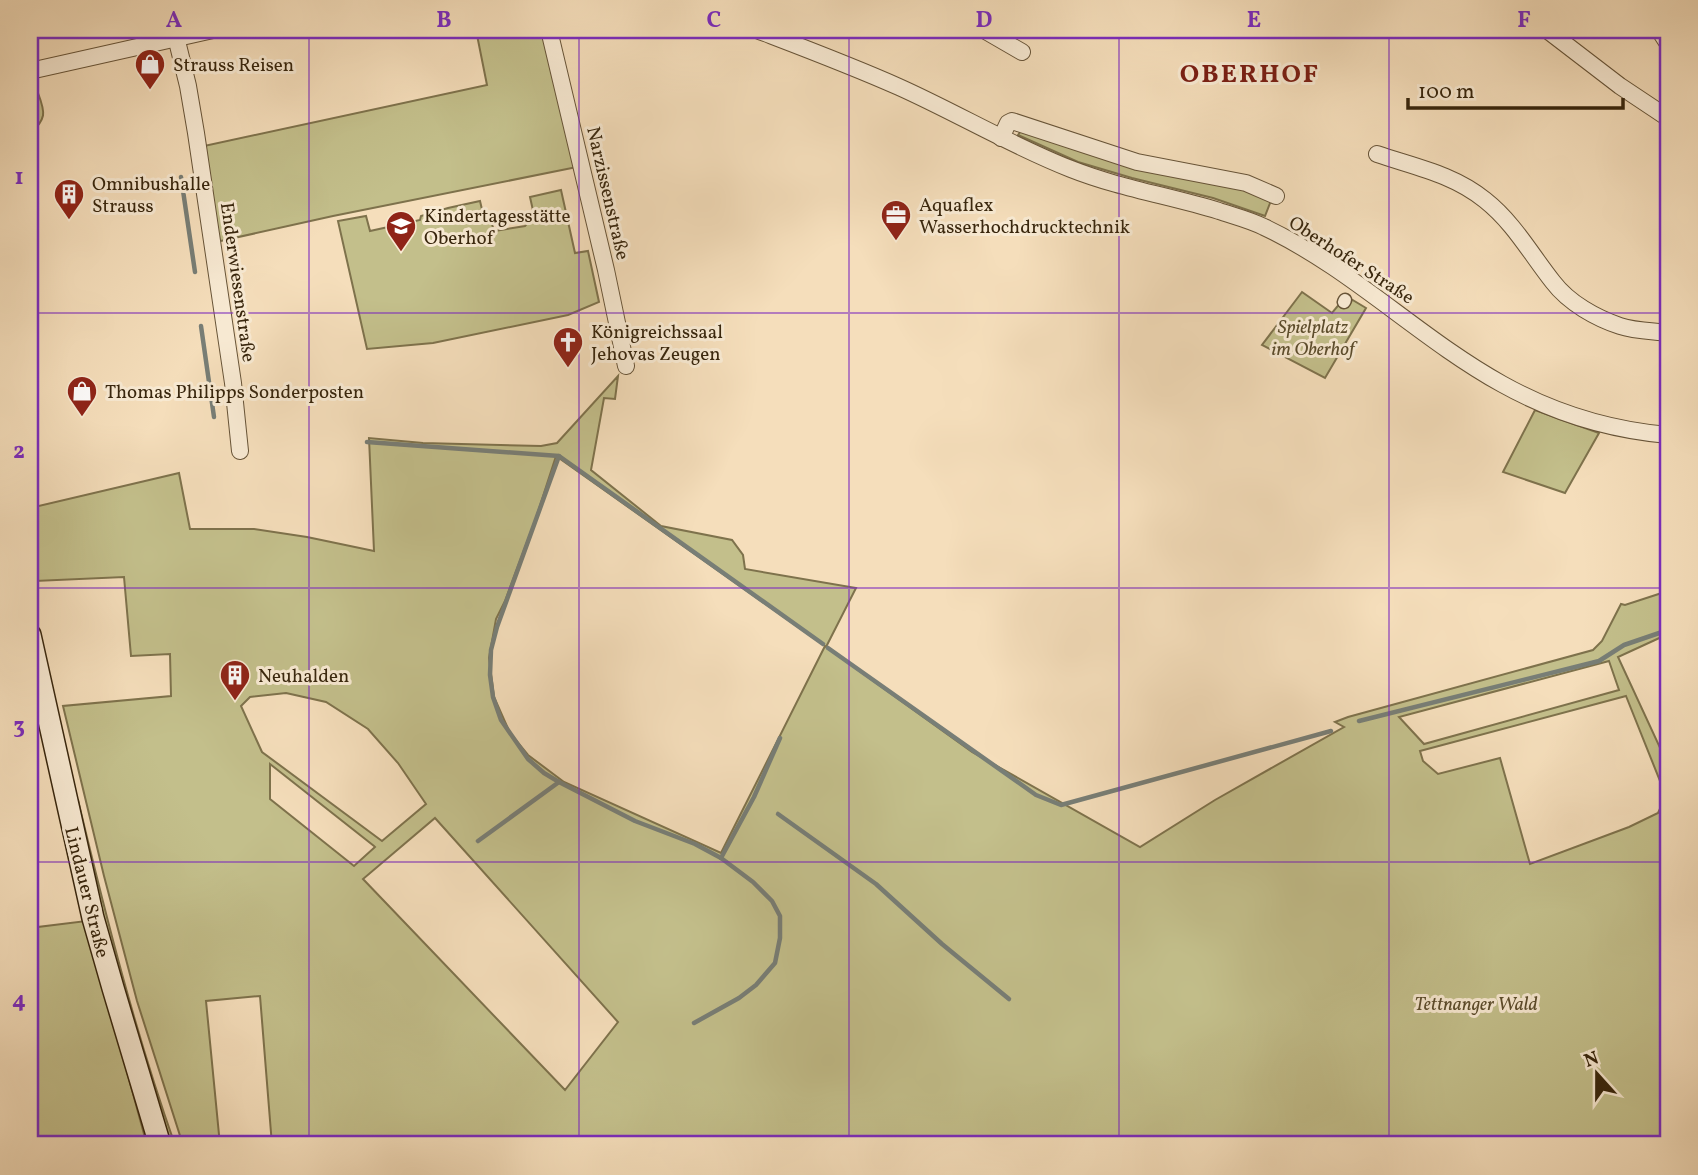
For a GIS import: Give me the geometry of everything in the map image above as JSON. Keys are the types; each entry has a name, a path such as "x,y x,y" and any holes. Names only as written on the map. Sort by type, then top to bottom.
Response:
{"main road":[{"name":"Lindauer Straße","path":"30,635 93,918 160,1145"}],"street":[{"path":"30,71 213,30"},
{"name":"Narzissenstraße","path":"549,30 626,366"},
{"name":"Oberhofer Straße","path":"757,30 901,88 1036,155 1104,180 1195,204 1262,226 1326,262 1468,363 1525,396 1557,410 1604,425 1668,435"},
{"path":"984,30 1022,52"},
{"path":"1547,30 1619,86 1668,118"},
{"path":"1659,30 1668,44"},
{"name":"Enderwiesenstraße","path":"176,37 197,132 233,383 240,451"},
{"name":"Oberhofer Straße","path":"1001,138 1008,123 1012,121 1137,162 1246,183 1276,196"},
{"path":"1377,155 1465,184 1508,220 1555,284 1574,303 1621,326 1668,333"}],"green space":[{"path":"476,30 545,30 577,167 216,242 204,146 487,85"},
{"path":"30,89 38,93 43,116 30,135"},
{"path":"1021,131 1220,180 1272,198 1265,216 1213,198 1078,162 1018,135"},
{"path":"561,190 575,253 588,251 599,302 568,315 433,343 367,349 338,221 366,216 370,231 420,220 421,216 480,201 484,218 490,217 494,231 525,226 534,215 530,197"},
{"name":"Spielplatz im Oberhof","path":"1302,292 1332,313 1346,296 1366,308 1325,378 1262,345"},
{"name":"Tettnanger Wald","path":"618,376 615,399 604,398 591,470 661,526 732,540 743,555 745,569 856,588 826,647 972,752 1140,847 1215,800 1344,727 1335,722 1593,650 1602,641 1621,604 1668,591 1668,634 1618,657 1668,765 1668,1145 272,1145 260,996 206,1001 220,1145 183,1145 137,1001 63,706 171,696 170,654 131,656 124,577 35,581 30,554 30,508 179,473 190,529 254,529 374,551 369,438 423,443 541,446 557,443","holes":["556,456 825,646 721,853 564,782 528,755 510,733 494,697 489,658 496,619 536,518","1609,661 1619,690 1424,744 1399,717","286,693 326,702 368,729 398,763 426,804 382,841 262,752 241,706 250,697","1626,696 1666,796 1658,813 1629,827 1530,864 1500,758 1438,774 1423,761 1420,751","270,764 375,847 354,866 270,799","435,818 618,1022 565,1090 363,879"]},
{"path":"1535,410 1599,433 1565,493 1503,472"},
{"path":"75,800 78,800 134,1017 175,1145 171,1145 156,1103 130,1017 106,931"},
{"path":"86,921 147,1145 30,1145 30,928"}],"waterway":[{"path":"181,177 195,272"},
{"path":"201,326 214,417"},
{"path":"367,442 559,456 823,644"},
{"path":"559,456 497,627 491,650 493,697 501,720 528,759 544,773 635,821 695,844 721,858 753,882 772,901 780,916 780,938 775,963 756,985 739,998 694,1023"},
{"path":"1359,721 1599,661 1624,645 1668,630"},
{"path":"828,648 1036,795 1061,805 1331,731"},
{"path":"721,858 754,797 780,738"},
{"path":"478,841 559,782"},
{"path":"778,814 876,884 942,944 1009,999"}],"place":[{"name":"Strauss Reisen","path":"150,91"},
{"name":"Omnibushalle Strauss","path":"69,221"},
{"name":"Aquaflex Wasserhochdrucktechnik","path":"896,242"},
{"name":"Kindertagesstätte Oberhof","path":"401,253"},
{"name":"Königreichssaal Jehovas Zeugen","path":"568,369"},
{"name":"Thomas Philipps Sonderposten","path":"82,418"},
{"name":"Neuhalden","path":"235,702"}],"district":[{"name":"OBERHOF","path":"1250,73"}]}
